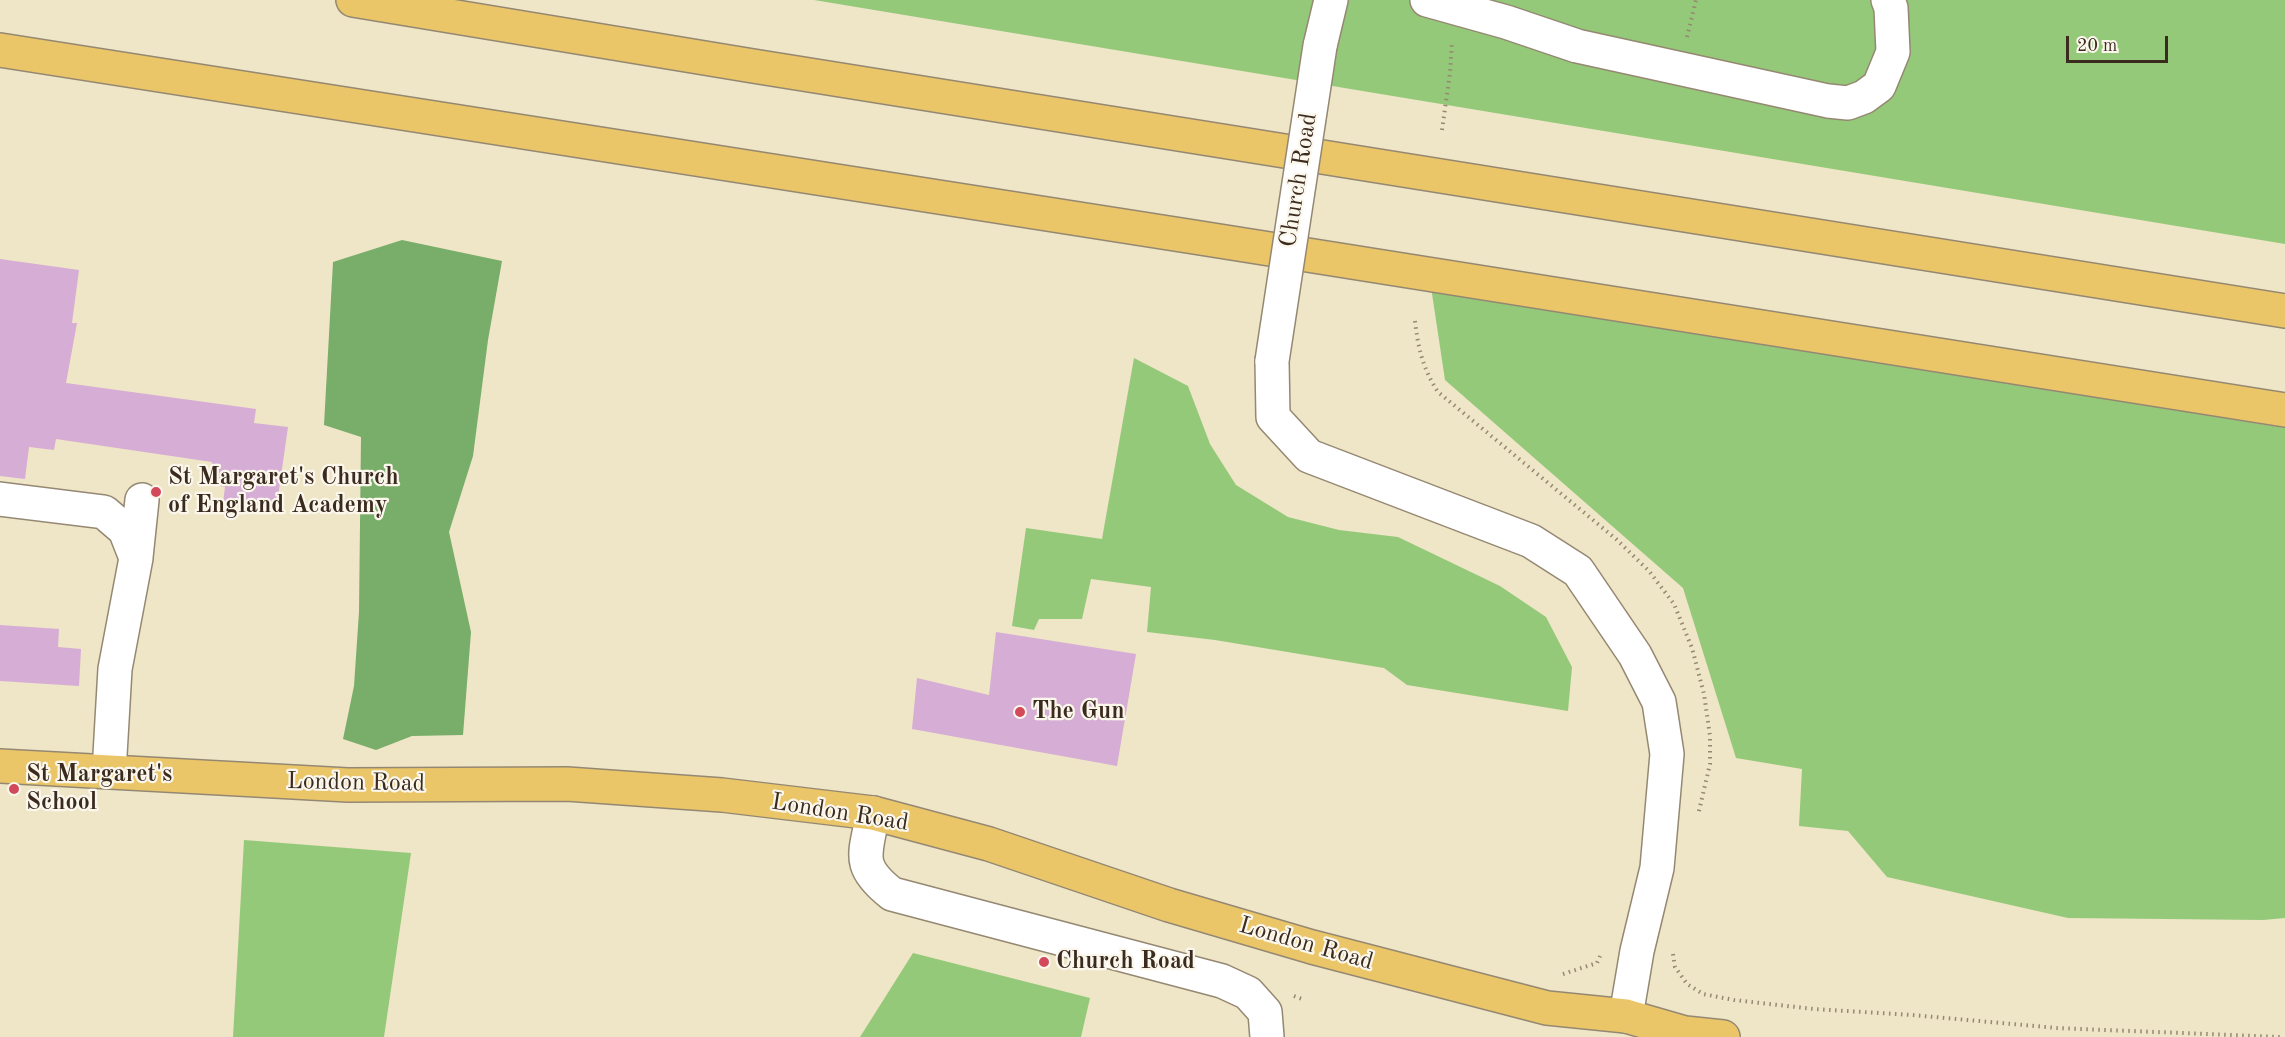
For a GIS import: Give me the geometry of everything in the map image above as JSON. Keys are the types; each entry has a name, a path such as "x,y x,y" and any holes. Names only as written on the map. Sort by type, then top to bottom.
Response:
{"main road":[{"path":"353,0 2285,311"},
{"path":"0,50 1206,238 2285,410"},
{"name":"London Road","path":"0,766 348,785 567,784 722,795 873,813 989,844 1169,904 1312,947 1547,1008 1626,1016 1685,1033 1723,1037"}],"street":[{"name":"Church Road","path":"1331,0 1320,46 1306,130 1272,361 1273,417 1309,456 1531,541 1578,571 1635,655 1659,702 1667,754 1657,868 1637,951 1626,1016"},
{"path":"1442,4 1506,22 1577,46 1828,101 1848,103 1864,97 1879,86 1893,52 1891,8 1888,0"},
{"path":"0,499 104,512 125,530 136,558"},
{"path":"109,772 115,669 136,558 142,500"},
{"path":"873,813 866,865 875,880 892,894 1222,981 1248,993 1265,1012 1267,1037"}],"path":[{"path":"1442,4 1442,130"},
{"path":"1675,967 1687,984 1703,994 1734,1000 1814,1009 2057,1028 2281,1037"}],"green space":[{"path":"814,0 2285,0 2285,244"},
{"path":"402,240 502,261 488,340 473,456 449,532 471,632 463,735 412,736 376,750 343,739 354,686 359,612 361,437 324,425 333,262"},
{"path":"1431,287 2285,428 2285,918 2263,920 2068,918 1887,877 1848,831 1799,826 1802,769 1736,758 1683,588 1445,380"},
{"path":"1134,358 1188,386 1210,444 1236,485 1288,517 1339,530 1398,537 1500,586 1546,617 1572,667 1568,711 1407,685 1384,668 1215,640 1147,632 1151,587 1091,579 1082,619 1039,619 1034,630 1012,626 1026,528 1102,539"},
{"path":"244,840 411,853 384,1037 233,1037"},
{"path":"913,953 1090,998 1081,1037 860,1037"}],"building":[{"path":"0,259 79,270 72,323 77,323 66,383 256,409 254,423 288,427 276,511 223,503 225,487 209,484 212,462 56,439 54,450 29,447 25,479 0,476"},
{"path":"0,625 59,629 58,647 81,649 79,686 0,681"},
{"name":"The Gun","path":"996,632 1136,654 1117,766 912,729 917,678 989,695"}],"place":[{"name":"St Margaret's Church of England Academy","path":"156,492"},
{"name":"The Gun","path":"1020,712"},
{"name":"St Margaret's School","path":"14,789"},
{"name":"Church Road","path":"1044,962"}]}
